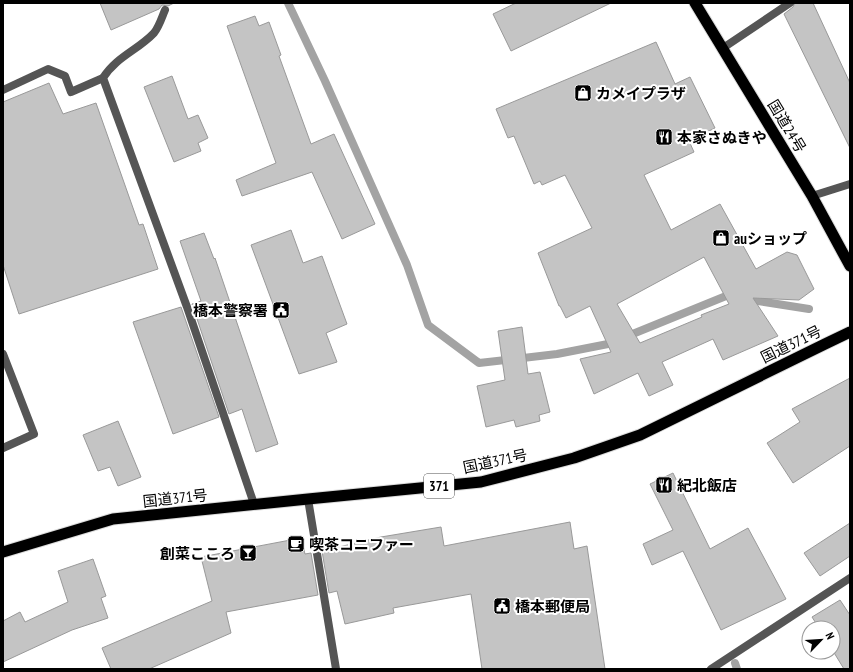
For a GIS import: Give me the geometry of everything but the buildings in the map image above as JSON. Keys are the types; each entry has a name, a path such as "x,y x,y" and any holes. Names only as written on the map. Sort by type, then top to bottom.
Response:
{"highway":[{"name":"国道24号","path":"696,3 812,196 850,266"},
{"name":"国道371号","path":"3,552 113,519 481,482 574,458 640,435 850,332"}],"street":[{"path":"723,48 790,3"},
{"path":"3,90 48,69 65,76 71,92 103,78 107,71 121,58 155,32 165,10"},
{"path":"103,78 187,307 254,504"},
{"path":"812,196 850,184"},
{"path":"3,354 34,434 3,448"},
{"path":"308,499 336,669"},
{"path":"711,669 850,578"}],"waterway":[{"path":"288,3 325,81 407,265 428,325 479,363 557,354 608,344 726,296 809,309"},
{"path":"735,663 737,669"}],"place":[{"name":"カメイプラザ","path":"583,93"},
{"name":"本家さぬきや","path":"664,137"},
{"name":"auショップ","path":"721,238"},
{"name":"橋本警察署","path":"281,310"},
{"name":"紀北飯店","path":"664,485"},
{"name":"喫茶コニファー","path":"296,544"},
{"name":"創菜こころ","path":"248,553"},
{"name":"橋本郵便局","path":"502,606"}]}
